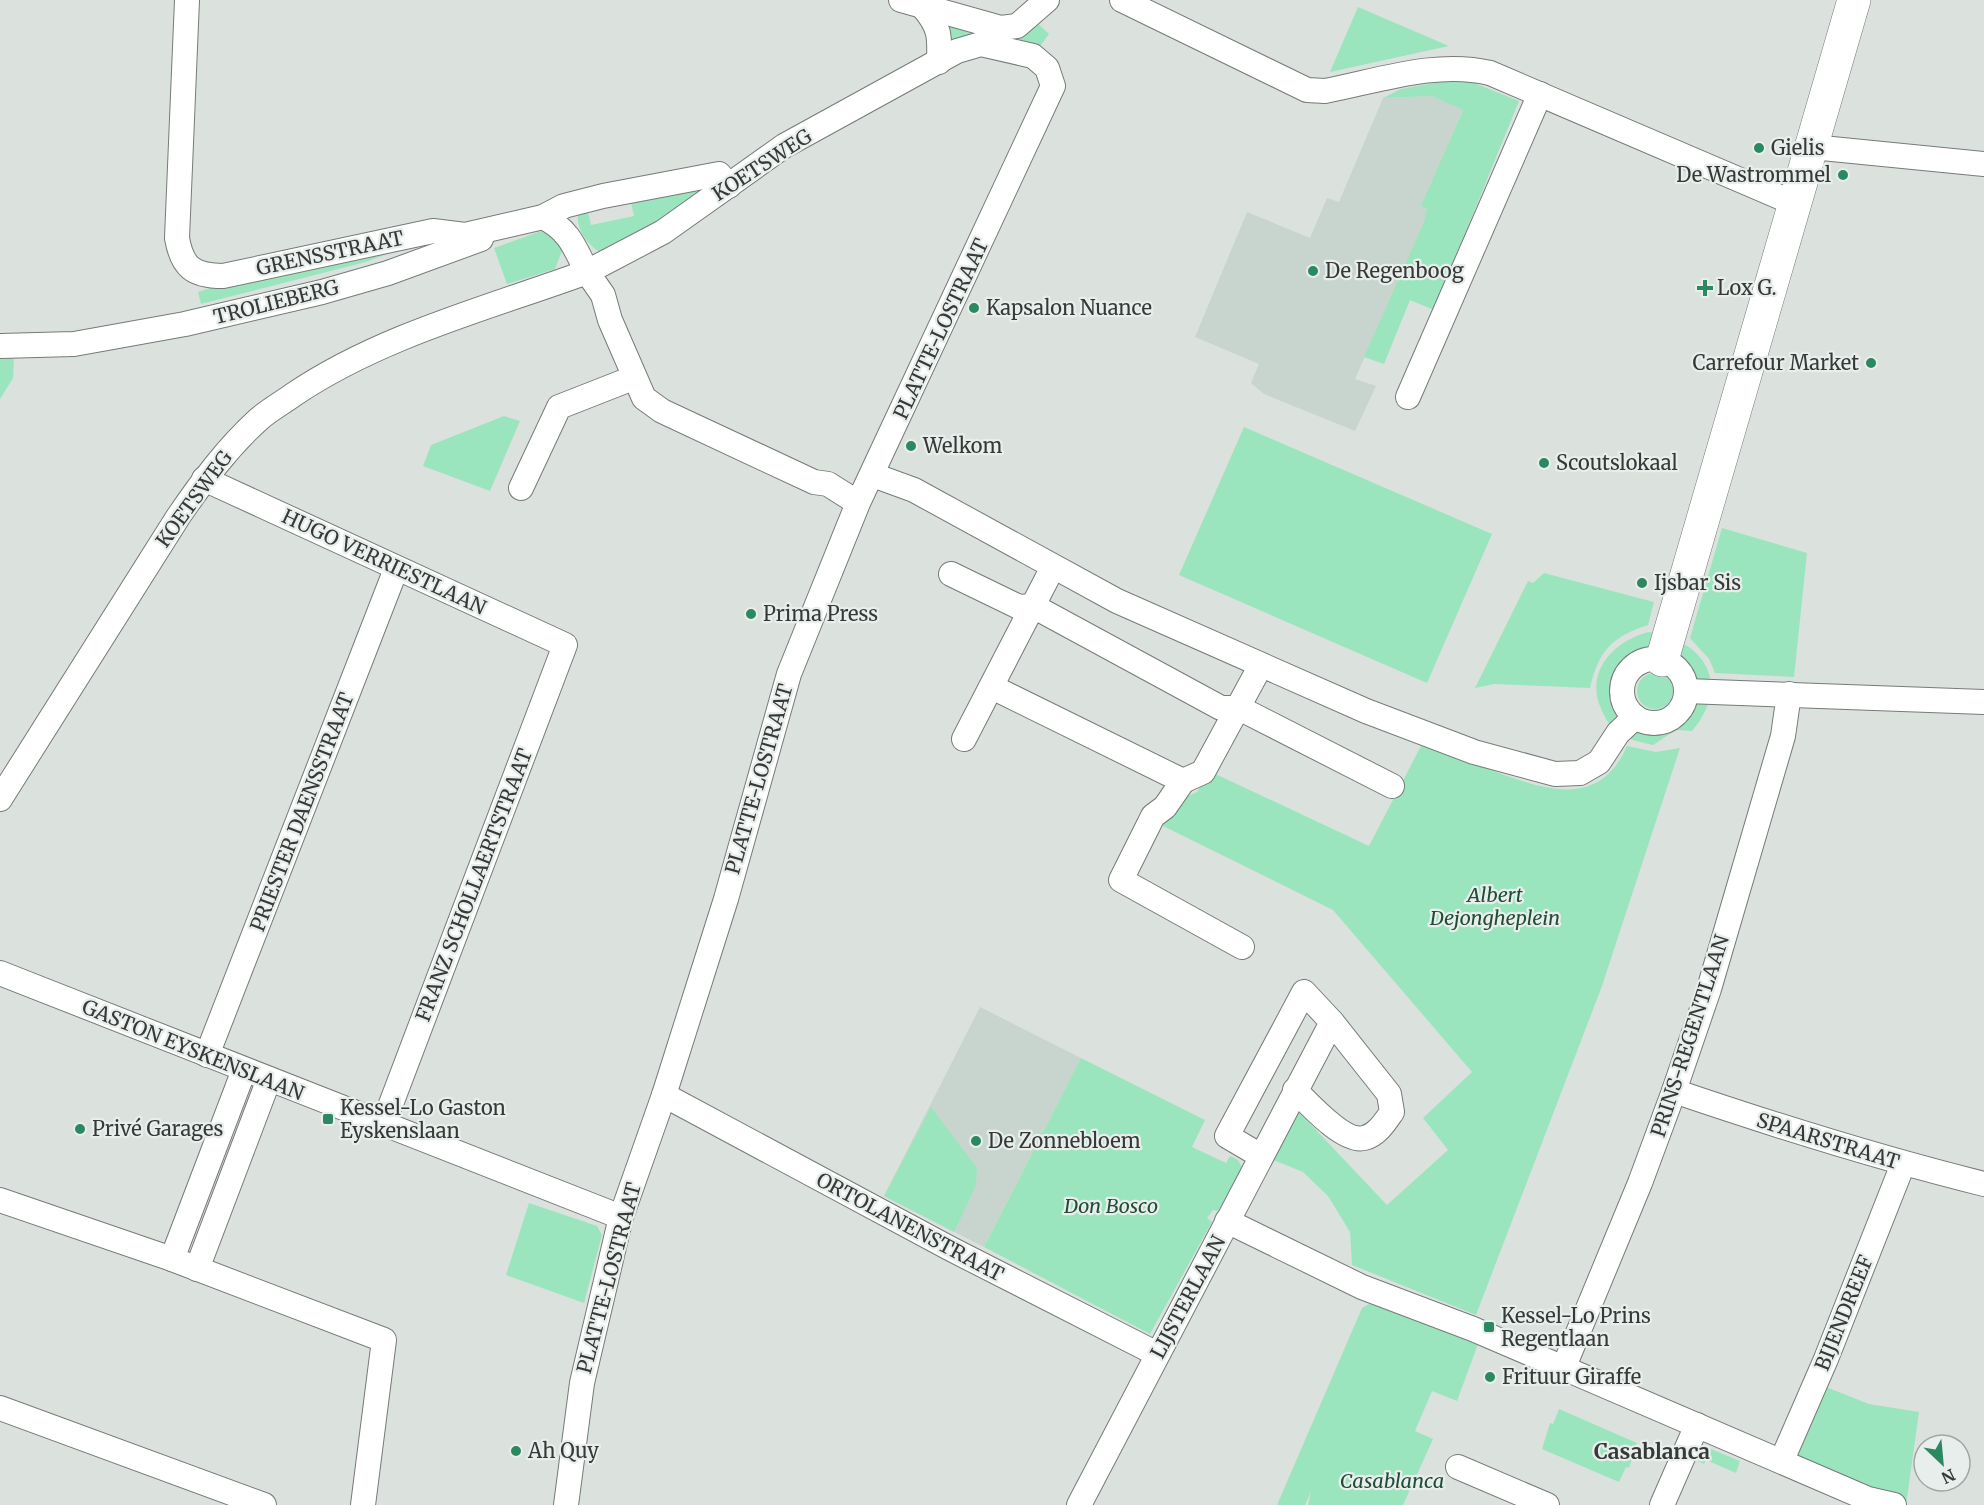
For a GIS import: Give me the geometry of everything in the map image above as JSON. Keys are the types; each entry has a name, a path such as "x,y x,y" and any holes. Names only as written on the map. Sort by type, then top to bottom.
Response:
{"street":[{"name":"GRENSSTRAAT","path":"187,0 177,238 180,257 192,268 207,276 223,276 433,231 465,235 543,217 564,206 593,198 719,174 729,186"},
{"path":"912,3 1001,28 1017,26 1047,0"},
{"path":"1122,0 1307,90 1325,91 1440,68 1466,67 1490,73 1796,204"},
{"path":"1662,660 1854,0"},
{"path":"912,3 936,22 940,39 939,62"},
{"name":"KOETSWEG","path":"0,799 204,479 261,418 328,371 399,340 587,272 663,232 784,146 957,51 981,44 1033,56 1047,68 1053,86"},
{"name":"PLATTE-LOSTRAAT","path":"566,1505 582,1383 621,1217 664,1095 726,899 789,674 858,503 1053,86"},
{"path":"1408,397 1540,94"},
{"path":"1812,147 1984,164"},
{"path":"543,217 560,226 571,239 587,272 603,294 610,320 633,378 644,398 662,411 814,483 828,484 858,503"},
{"name":"TROLIEBERG","path":"0,346 74,344 253,309 388,273 543,217"},
{"path":"521,488 559,406 633,378"},
{"path":"873,475 914,490 1117,601 1261,665 1445,742 1555,774 1572,775 1593,766 1604,756 1618,733 1635,717"},
{"name":"HUGO VERRIESTLAAN","path":"204,479 565,645"},
{"path":"964,739 1053,567"},
{"name":"PRIESTER DAENSSTRAAT","path":"207,1055 396,569"},
{"path":"951,574 1019,607 1033,606 1221,708 1239,708 1392,786"},
{"name":"FRANZ SCHOLLAERTSTRAAT","path":"383,1125 565,645"},
{"path":"1648,660 1662,660 1673,665 1682,676 1686,691 1684,702 1671,718 1656,723 1645,722 1635,717 1622,699 1622,685 1628,672 1648,660"},
{"path":"1242,947 1121,880 1153,816 1165,807 1183,781 1203,772 1261,665"},
{"path":"992,687 1183,781"},
{"path":"1686,691 1984,702"},
{"name":"PRINS-REGENTLAAN","path":"1563,1369 1640,1183 1709,989 1783,736 1789,694"},
{"name":"GASTON EYSKENSLAAN","path":"0,973 621,1217"},
{"path":"1261,1156 1227,1136 1304,992 1332,1022 1389,1094 1392,1112 1381,1128 1364,1138 1348,1136 1295,1090"},
{"path":"1227,1221 1332,1022"},
{"path":"172,1259 244,1070"},
{"path":"196,1269 269,1079"},
{"name":"SPAARSTRAAT","path":"1674,1091 1790,1131 1903,1164 1984,1184"},
{"name":"ORTOLANENSTRAAT","path":"664,1095 951,1249 1157,1354"},
{"name":"BIJENDREEF","path":"1782,1460 1826,1359 1903,1164"},
{"path":"0,1200 172,1259 384,1340 363,1505"},
{"name":"LIJSTERLAAN","path":"1079,1505 1227,1221 1362,1287 1473,1329 1869,1499 1894,1505"},
{"path":"0,1408 264,1505"},
{"path":"1662,1505 1698,1425"},
{"path":"1458,1467 1547,1505"}],"shaded area":[{"name":"De Regenboog","path":"1432,96 1463,109 1422,206 1427,209 1425,221 1355,379 1376,386 1355,431 1264,394 1251,383 1259,364 1195,337 1247,212 1310,238 1327,198 1339,202 1383,98"},
{"name":"De Zonnebloem","path":"980,1007 1081,1058 984,1247 884,1196"}],"green space":[{"path":"1358,7 1449,46 1330,72"},
{"path":"1031,17 1049,34 1033,56 957,51 936,22"},
{"path":"1445,81 1469,81 1519,101 1434,310 1410,300 1384,364 1364,357 1424,222 1427,209 1421,206 1463,110 1432,96 1383,98 1401,89"},
{"path":"718,182 710,194 601,253 587,241 579,225 578,213 587,208 591,225 634,216 630,198"},
{"path":"541,231 554,239 562,251 555,269 507,284 494,248"},
{"path":"421,241 366,262 201,304 198,292 229,282"},
{"path":"0,358 14,358 13,378 0,399"},
{"path":"504,416 520,421 490,491 423,466 431,445"},
{"path":"1244,427 1492,534 1427,683 1179,575"},
{"path":"1722,528 1807,553 1794,677 1715,673 1709,659 1690,638"},
{"path":"1544,573 1654,602 1648,625 1616,640 1609,647 1598,664 1590,688 1494,684 1475,688 1528,581 1533,583"},
{"path":"1649,632 1685,644 1698,655 1706,667 1711,682 1710,697 1704,714 1692,731 1676,730 1653,745 1630,739 1615,730 1603,713 1597,693 1597,680 1607,658 1615,649","holes":["1648,660 1676,668 1685,684 1683,704 1679,711 1666,720 1651,723 1639,720 1630,713 1624,702 1623,691 1626,679 1634,668"]},
{"path":"1655,673 1668,678 1673,691 1668,704 1655,709 1642,704 1637,691 1642,678"},
{"name":"Albert Dejongheplein","path":"1422,744 1515,779 1552,788 1570,789 1586,787 1602,779 1615,766 1627,746 1656,752 1680,748 1602,986 1476,1315 1352,1265 1350,1232 1328,1196 1303,1172 1271,1159 1299,1112 1387,1205 1448,1150 1423,1118 1472,1072 1333,910 1163,826 1177,801 1197,792 1209,771 1369,846"},
{"name":"Don Bosco","path":"1081,1058 1205,1120 1192,1147 1226,1163 1230,1156 1238,1160 1242,1167 1218,1211 1213,1210 1207,1218 1212,1222 1150,1334 984,1247"},
{"path":"931,1107 977,1168 976,1185 954,1232 884,1196"},
{"path":"529,1203 597,1226 602,1235 584,1303 506,1275"},
{"path":"1373,1302 1478,1344 1457,1401 1432,1391 1415,1431 1433,1439 1403,1505 1308,1505 1311,1492 1305,1505 1277,1505 1362,1308"},
{"path":"1816,1383 1869,1404 1919,1412 1916,1433 1912,1433 1912,1462 1906,1505 1894,1505 1782,1460"},
{"path":"1559,1409 1637,1443 1629,1468 1626,1467 1619,1482 1542,1449 1550,1423 1553,1424"},
{"path":"1706,1447 1740,1461 1736,1473 1706,1460 1704,1464 1698,1461"}],"place":[{"name":"Gielis","path":"1759,148"},
{"name":"De Wastrommel","path":"1843,175"},
{"name":"De Regenboog","path":"1313,271"},
{"name":"Lox G.","path":"1705,288"},
{"name":"Kapsalon Nuance","path":"974,308"},
{"name":"Carrefour Market","path":"1871,363"},
{"name":"Welkom","path":"911,446"},
{"name":"Scoutslokaal","path":"1544,463"},
{"name":"Ijsbar Sis","path":"1642,583"},
{"name":"Prima Press","path":"751,614"},
{"name":"Kessel-Lo Gaston Eyskenslaan","path":"328,1119"},
{"name":"Privé Garages","path":"80,1129"},
{"name":"De Zonnebloem","path":"976,1141"},
{"name":"Kessel-Lo Prins Regentlaan","path":"1489,1327"},
{"name":"Frituur Giraffe","path":"1490,1377"},
{"name":"Ah Quy","path":"516,1451"}],"district":[{"name":"Casablanca","path":"1652,1452"}]}
